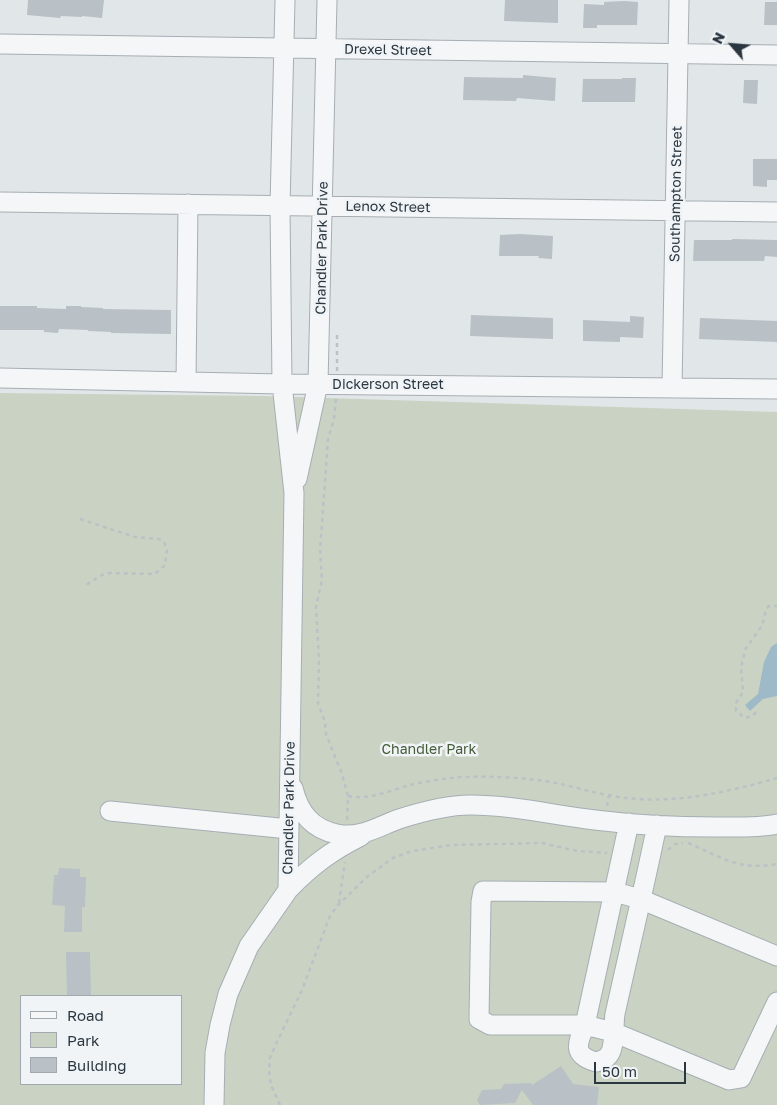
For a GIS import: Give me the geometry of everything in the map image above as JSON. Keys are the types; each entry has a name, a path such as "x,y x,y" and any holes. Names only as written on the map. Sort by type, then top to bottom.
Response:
{"street":[{"name":"Chandler Park Drive","path":"214,1105 215,1053 228,994 249,946 288,890 294,493 282,384 280,206 285,0"},
{"name":"Chandler Park Drive","path":"294,493 327,385 323,206 327,0"},
{"name":"Southampton Street","path":"672,387 679,0"},
{"name":"Drexel Street","path":"0,44 777,55"},
{"name":"Lenox Street","path":"0,202 777,212"},
{"path":"186,382 188,204"},
{"name":"Dickerson Street","path":"0,378 327,385 777,389"},
{"path":"290,776 297,804 305,816 315,825 346,839"},
{"path":"288,890 307,870 346,839 400,819 469,805 510,807 629,824 737,827 777,824"},
{"path":"110,811 289,829"},
{"path":"629,824 585,1025 577,1043 578,1050 588,1060 596,1062 608,1056 614,1045 615,1014 640,899 648,873 657,825"},
{"path":"777,956 640,899 614,892 483,891 480,902 480,1018 490,1025 585,1025 613,1032 729,1080 740,1078 777,1002"}],"path":[{"path":"337,333 327,385 336,408 328,439 320,552 322,580 316,607 318,703 326,734 342,774 348,796 345,865 338,904"},
{"path":"80,519 135,538 159,539 164,542 167,550 165,565 154,574 110,573 102,575 86,585"},
{"path":"756,712 752,716 745,718 736,711 736,703 743,692 742,658 746,648 762,626 766,608 777,606"},
{"path":"348,796 371,795 449,779 487,777 559,784 612,796 676,799 711,795 777,778"}],"green space":[{"name":"Chandler Park","path":"0,393 263,396 777,412 777,1105 0,1105"}],"water":[{"path":"777,643 777,696 763,699 750,711 745,705 758,694 764,662 771,647"}],"building":[{"path":"28,0 104,0 102,18 61,16 60,18 27,15"},
{"path":"505,0 558,0 558,23 504,21"},
{"path":"604,2 638,2 637,25 597,25 597,28 583,28 584,4 604,5"},
{"path":"765,2 777,2 777,25 764,25"},
{"path":"523,75 556,78 555,101 517,98 516,101 463,100 464,77 523,78"},
{"path":"636,78 635,102 582,102 583,79"},
{"path":"744,80 758,80 757,104 743,103"},
{"path":"753,159 777,159 777,180 767,180 767,187 753,186"},
{"path":"500,235 553,236 552,259 538,258 539,256 499,256"},
{"path":"694,240 777,240 777,257 765,256 764,261 693,261"},
{"path":"0,306 37,306 37,308 66,309 66,306 81,306 103,309 171,310 171,334 111,333 59,329 58,333 44,332 44,330 0,330"},
{"path":"471,315 553,318 553,339 470,336"},
{"path":"630,316 644,317 643,338 620,337 620,342 583,341 583,320 630,322"},
{"path":"700,318 777,321 777,342 699,339"},
{"path":"59,868 80,869 80,877 86,877 85,907 82,907 82,932 64,932 65,906 52,905 54,875 58,875"},
{"path":"66,952 90,952 91,995 67,995"},
{"path":"561,1066 573,1084 599,1087 597,1105 533,1105 522,1090 515,1103 480,1105 477,1100 482,1090 501,1089 504,1084 531,1083 532,1085"}]}
